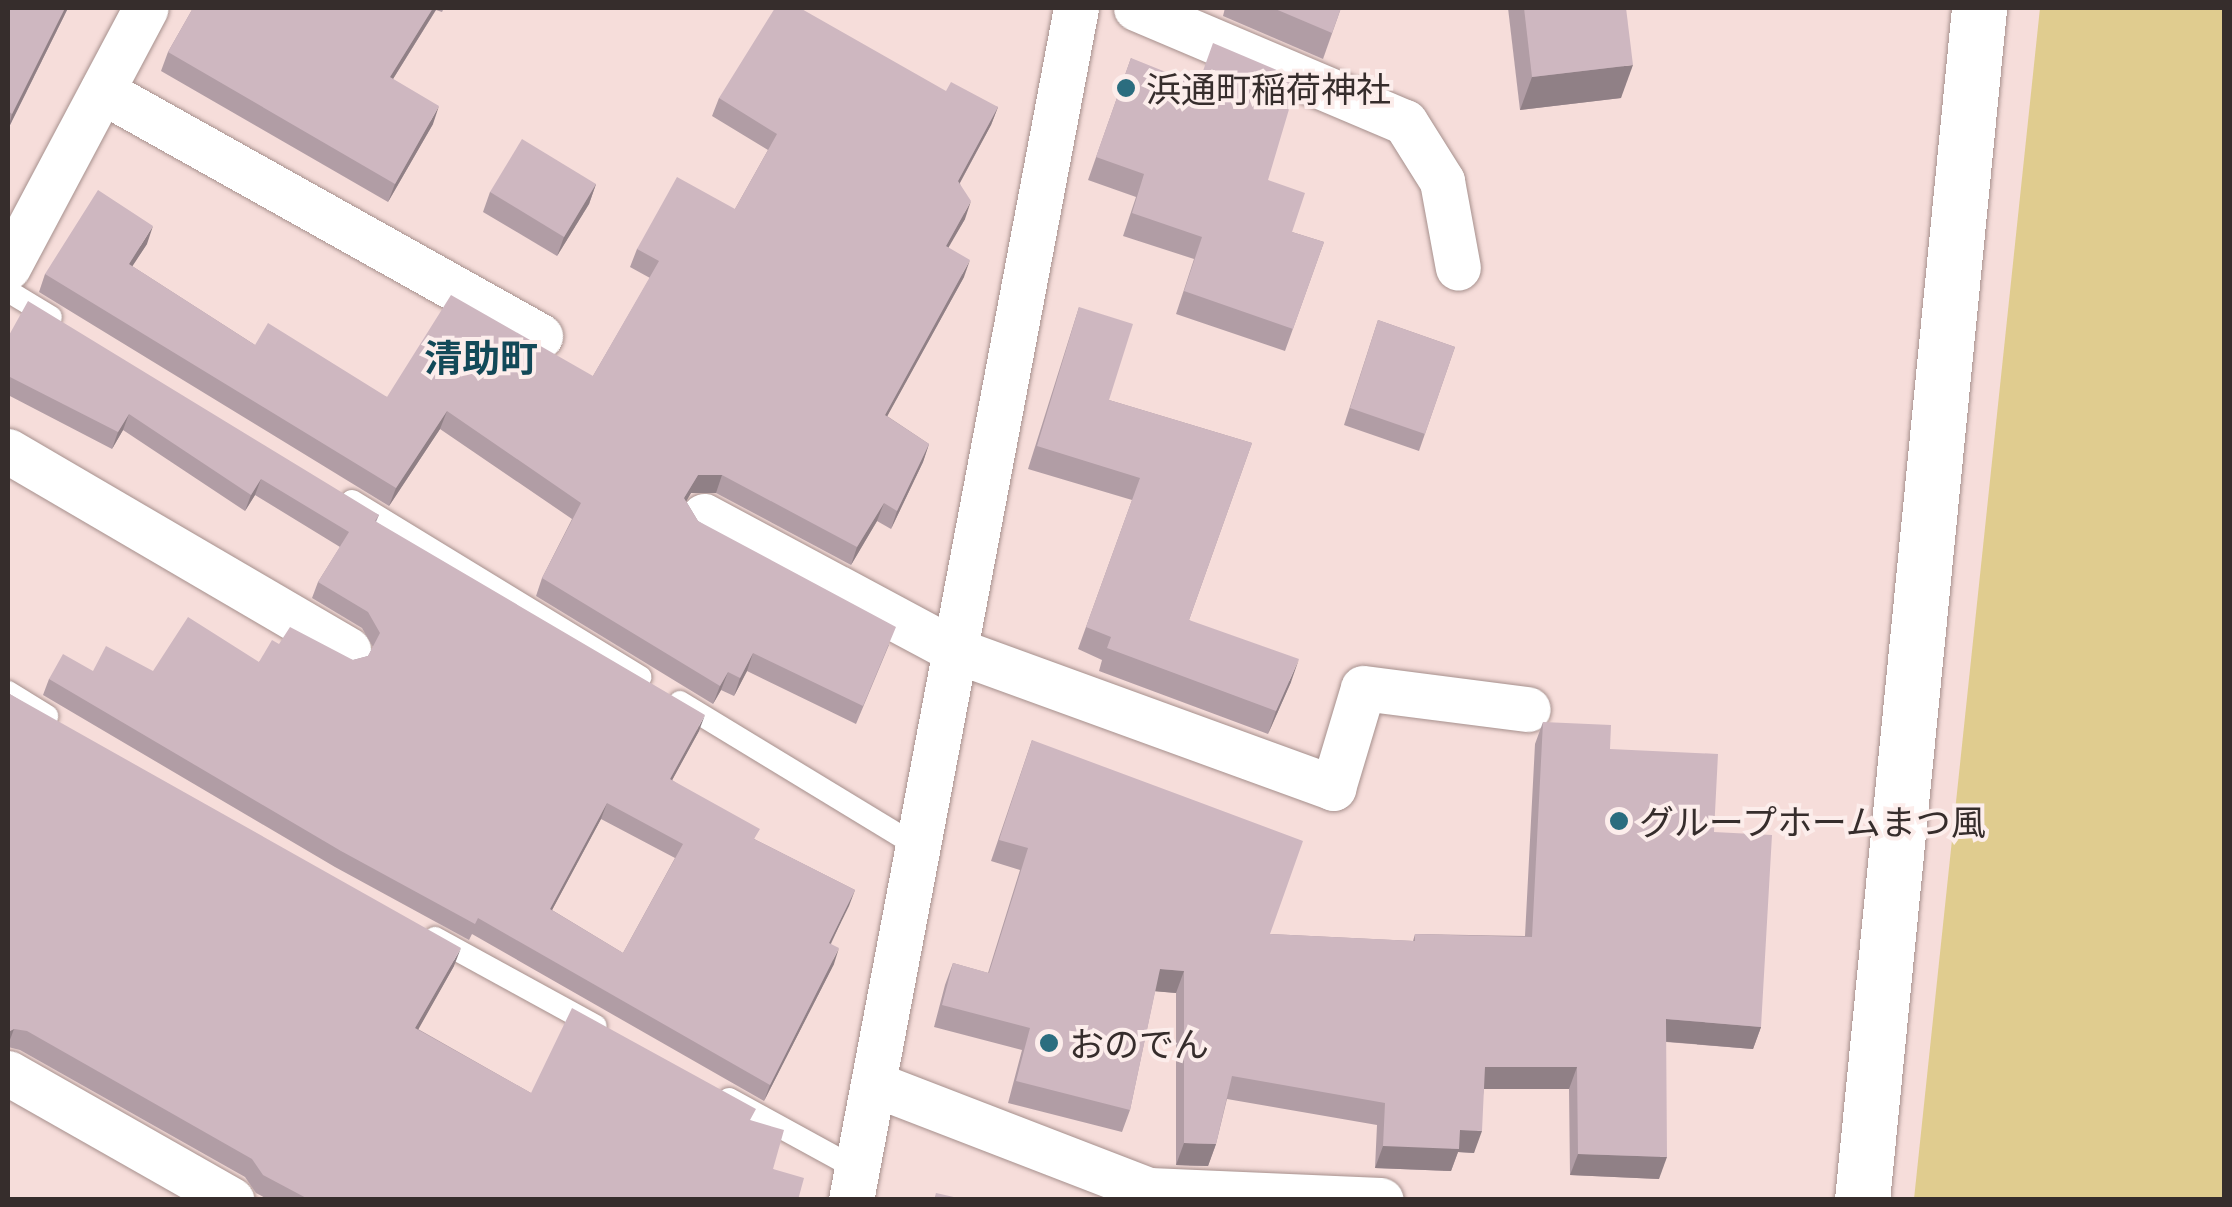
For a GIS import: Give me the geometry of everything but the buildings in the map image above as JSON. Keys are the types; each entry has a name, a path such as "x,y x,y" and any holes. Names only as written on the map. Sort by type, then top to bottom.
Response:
{"street":[{"path":"8,267 146,8"},
{"path":"854,1184 1076,8"},
{"path":"1136,8 1406,122 1442,180 1458,268"},
{"path":"1862,1200 1979,8"},
{"path":"102,91 540,336"},
{"path":"8,452 348,650"},
{"path":"704,516 952,649 1333,788 1363,688 1528,709"},
{"path":"8,1073 232,1200"},
{"path":"874,1084 1149,1190 1381,1200"}],"lane":[{"path":"8,291 75,332"},
{"path":"327,486 915,845"},
{"path":"8,692 75,732"},
{"path":"414,926 618,1038"},
{"path":"704,1085 854,1184"}],"shaded area":[{"path":"2040,8 2224,8 2224,1199 1914,1199"}],"place":[{"name":"浜通町稲荷神社","path":"1126,88"},
{"name":"グループホームまつ風","path":"1619,821"},
{"name":"おのでん","path":"1049,1043"}],"district":[{"name":"清助町","path":"481,357"}]}
